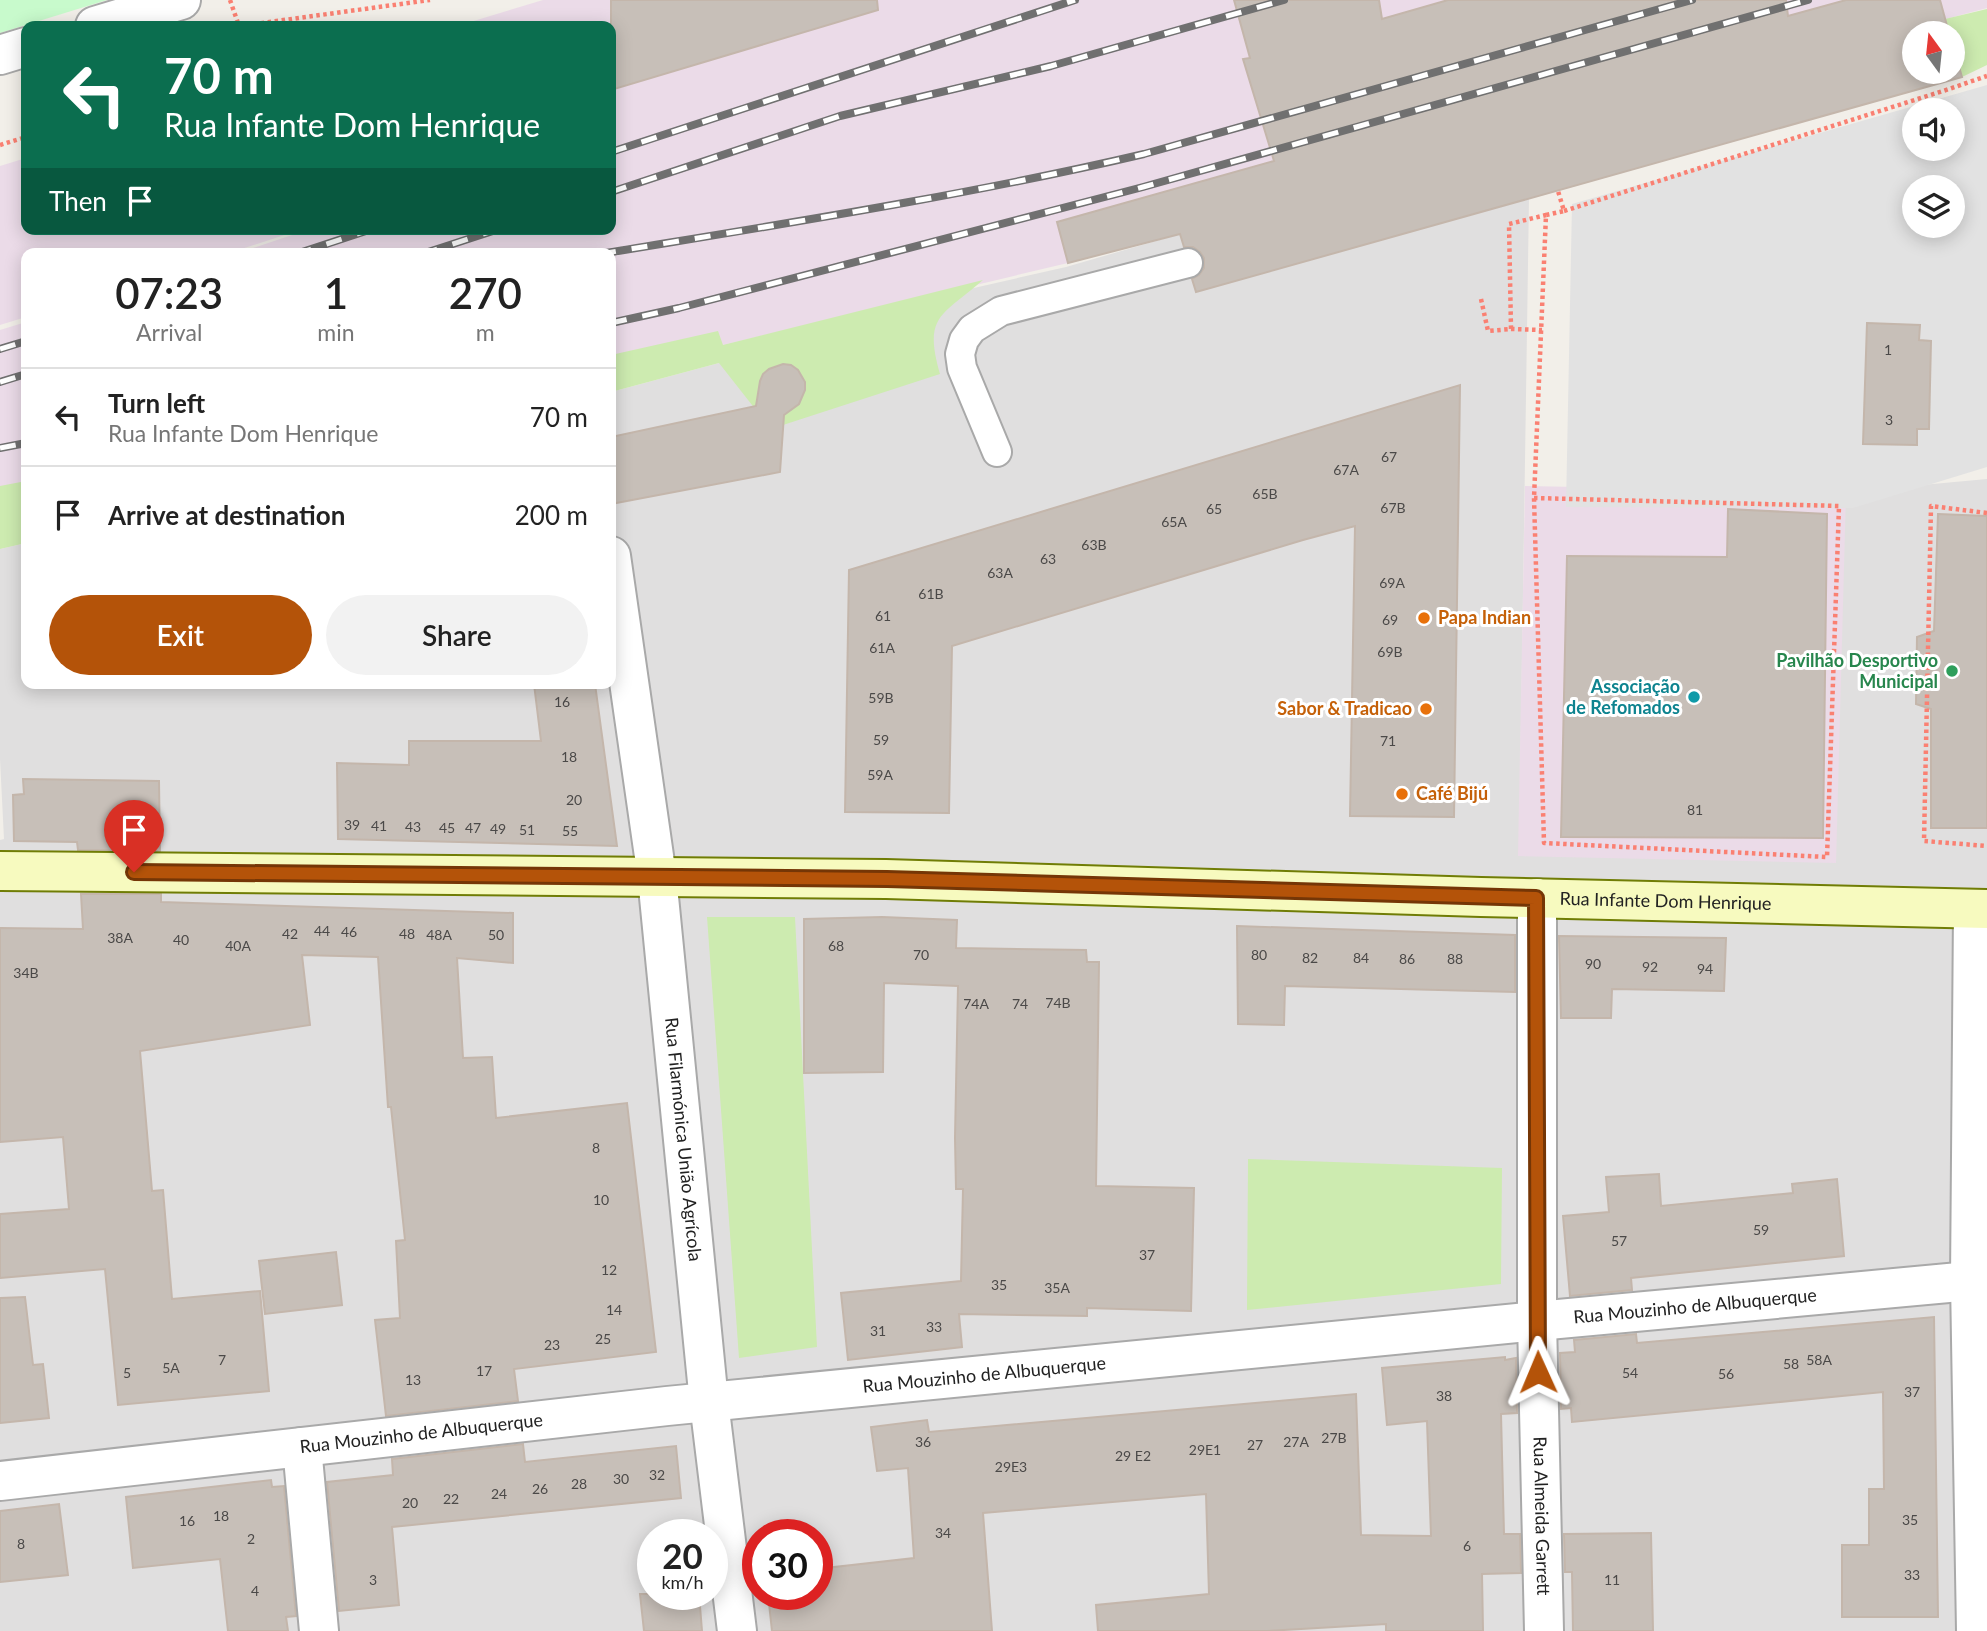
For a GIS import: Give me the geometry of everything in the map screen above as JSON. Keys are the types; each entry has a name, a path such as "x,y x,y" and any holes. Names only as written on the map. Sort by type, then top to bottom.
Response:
{"street":[{"path":"112,21 181,0"},
{"path":"0,55 21,49"},
{"name":"Rua Filarmónica União Agrícola","path":"616,591 657,877 709,1402 737,1631"},
{"name":"Rua Infante Dom Henrique","path":"0,871 887,879 1980,910"},
{"name":"Rua Almeida Garrett","path":"1536,898 1537,1321 1544,1631"},
{"path":"1976,1631 1970,1281 1980,910"},
{"name":"Rua Mouzinho de Albuquerque","path":"0,1481 709,1402 1970,1281"},
{"path":"302,1447 319,1631"}],"lane":[{"path":"997,452 962,369 960,354 964,340 972,329 1001,311 1188,263"}],"path":[{"path":"230,0 238,21"},
{"path":"277,21 430,0"},
{"path":"1511,329 1509,223 1564,211 1987,76"},
{"path":"0,145 21,139"},
{"path":"1559,191 1564,211"},
{"path":"1534,498 1839,506 1827,856 1544,843 1534,498 1546,215"},
{"path":"1481,299 1488,331 1542,330"},
{"path":"1987,513 1931,506 1924,841 1987,846"}],"shaded area":[{"path":"543,0 1987,0 1987,8 1946,21 1902,21 1902,84 1937,84 1196,292 1188,263 1202,259 1193,230 1068,263 723,345 616,390 616,248 253,248 292,235 616,235 616,21 474,21"},
{"path":"1987,85 1987,467 1853,508 1566,507 1572,204 1902,109 1902,161 1965,161 1965,98 1942,98"},
{"path":"21,160 21,235 285,235 244,248 21,248 21,319 0,325 0,166"},
{"path":"1529,198 1519,856 1846,492 1987,479 1987,1631 0,1631 0,840 4,839 0,759 0,549 21,544 21,689 616,689 616,391 719,363 722,345 1066,267 1194,230"},
{"path":"21,324 21,544 0,549 0,330"},
{"name":"Associação de Refomados","path":"1525,486 1846,492 1836,863 1518,856"}],"green space":[{"path":"0,0 107,0 39,21 21,21 21,27 0,33"},
{"path":"1987,9 1987,65 1965,76 1965,21 1945,19"},
{"path":"983,280 947,310 935,328 935,354 940,374 783,425 763,419 719,363 616,391 616,354 718,331 723,345"},
{"path":"21,482 21,544 0,549 0,486"},
{"path":"707,917 795,917 817,1347 739,1358"},
{"path":"1248,1159 1502,1168 1501,1284 1247,1310"}],"building":[{"path":"611,0 877,0 878,10 616,89 616,21 611,21"},
{"path":"1234,0 1379,0 1382,19 1448,0 1786,0 1788,16 1846,0 1940,0 1946,21 1902,21 1902,84 1937,84 1196,292 1192,279 1204,268 1204,258 1193,247 1184,247 1180,234 1068,263 1057,222 1274,161 1243,59 1250,58"},
{"path":"1867,323 1920,325 1919,340 1931,341 1929,429 1917,429 1917,445 1863,444"},
{"path":"783,364 791,365 798,370 805,382 805,390 799,404 784,415 780,472 616,503 616,436 756,406 760,381 769,369"},
{"path":"1460,385 1454,817 1350,816 1355,526 952,646 949,813 845,812 849,570"},
{"name":"Associação de Refomados","path":"1728,509 1827,514 1823,838 1561,837 1567,556 1727,557"},
{"name":"Pavilhão Desportivo Municipal","path":"1938,514 1987,516 1987,828 1931,828 1931,709 1916,704 1917,637 1934,631"},
{"path":"535,689 596,689 617,846 338,839 337,763 409,765 409,741 541,741"},
{"path":"23,779 159,781 160,851 78,850 77,842 14,841 13,795 24,794"},
{"path":"81,894 161,894 161,902 513,913 513,963 457,958 463,1058 492,1057 496,1118 627,1103 656,1352 514,1369 518,1401 386,1416 375,1320 400,1318 396,1241 405,1240 391,1107 388,1107 378,957 302,955 310,1025 140,1051 152,1191 163,1190 172,1299 260,1291 269,1391 118,1405 105,1269 0,1278 0,1214 69,1209 63,1137 0,1142 0,928 83,929"},
{"path":"882,917 957,920 956,948 1086,950 1087,962 1099,962 1096,1186 1194,1188 1191,1311 1087,1308 1087,1316 959,1314 962,1347 848,1360 841,1293 961,1281 963,1189 956,1189 955,1138 958,986 884,983 883,1072 804,1073 804,919"},
{"path":"1237,926 1515,935 1515,992 1285,986 1284,1025 1238,1024"},
{"path":"1559,936 1726,938 1724,991 1612,989 1611,1018 1561,1018"},
{"path":"1659,1174 1661,1206 1793,1193 1792,1184 1837,1179 1844,1256 1631,1278 1632,1290 1570,1296 1563,1216 1609,1212 1606,1177"},
{"path":"336,1252 342,1305 265,1314 259,1261"},
{"path":"25,1297 33,1365 43,1364 49,1418 0,1423 0,1298"},
{"path":"1934,1317 1938,1617 1842,1617 1842,1545 1869,1545 1869,1489 1884,1489 1883,1392 1572,1422 1571,1408 1561,1409 1560,1353 1575,1352 1574,1340 1636,1334 1637,1343"},
{"path":"1516,1358 1517,1413 1501,1414 1504,1534 1520,1534 1521,1573 1482,1574 1483,1631 1386,1631 1386,1624 1267,1631 1098,1631 1096,1605 1209,1594 1206,1494 983,1513 992,1631 772,1631 770,1610 833,1610 833,1567 914,1558 908,1468 877,1471 871,1427 927,1420 929,1432 1356,1394 1361,1535 1431,1536 1427,1421 1387,1425 1382,1368"},
{"path":"523,1444 525,1462 676,1446 681,1498 392,1527 399,1605 339,1611 327,1482 393,1475 392,1459"},
{"path":"271,1480 272,1487 284,1486 296,1616 286,1617 288,1631 228,1631 220,1559 133,1568 126,1497"},
{"path":"59,1504 68,1575 0,1582 0,1511"},
{"path":"1651,1533 1653,1631 1573,1631 1572,1572 1565,1572 1564,1534"},
{"path":"642,1610 700,1610 702,1631 644,1631"}],"railway":[{"path":"616,150 1075,0"},
{"path":"616,190 840,116 1051,66 1284,0"},
{"path":"616,251 941,196 1144,154 1692,0"},
{"path":"616,322 679,308 1143,187 1808,0"},
{"path":"314,248 354,235"},
{"path":"440,248 481,235"},
{"path":"0,349 21,343"},
{"path":"0,382 21,376"},
{"path":"0,448 21,444"}],"place":[{"name":"Papa Indian","path":"1424,618"},
{"name":"Pavilhão Desportivo Municipal","path":"1952,671"},
{"name":"Associação de Refomados","path":"1694,697"},
{"name":"Sabor & Tradicao","path":"1426,709"},
{"name":"Café Bijú","path":"1402,794"}],"route":[{"path":"134,872 887,879 1536,898 1538,1372"}]}
